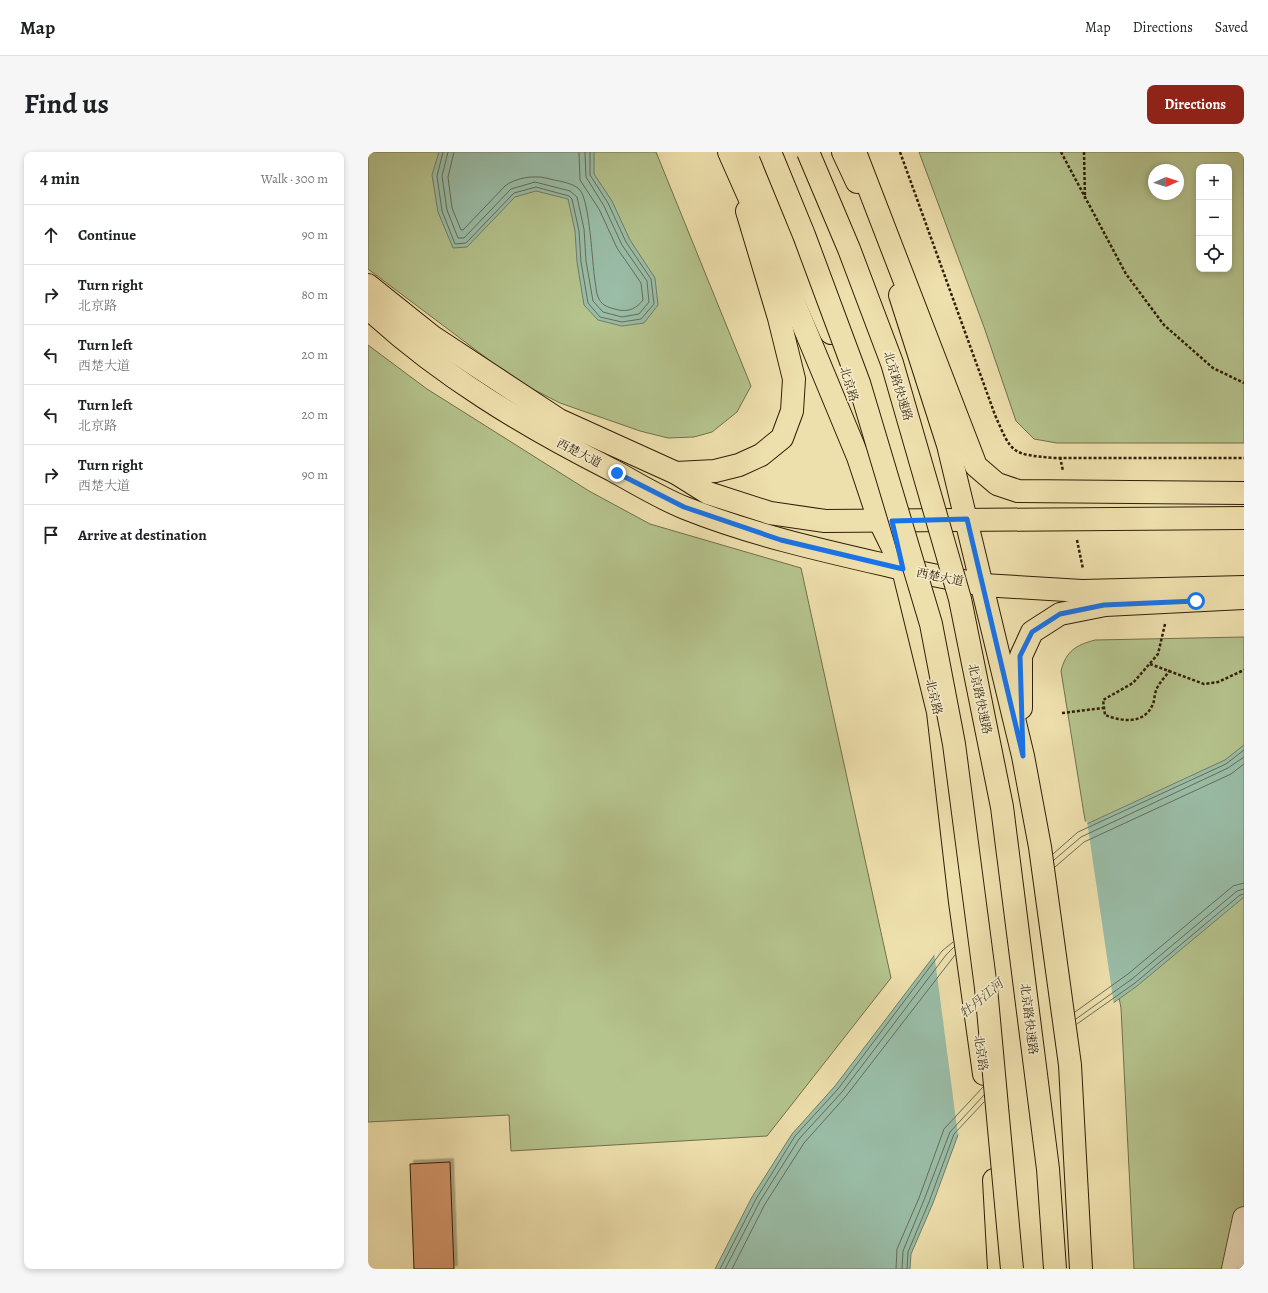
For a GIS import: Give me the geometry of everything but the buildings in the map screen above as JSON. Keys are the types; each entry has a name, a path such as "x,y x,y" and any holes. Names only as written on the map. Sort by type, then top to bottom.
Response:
{"main road":[{"path":"770,152 804,235 859,383 931,624 954,744 986,988 1012,1269"},
{"name":"北京路快速路","path":"808,152 849,249 892,363 960,600 1002,807 1048,1169 1054,1269"},
{"path":"843,152 863,198 904,306"},
{"path":"850,152 904,306 948,445 983,585 1023,756 1040,847 1070,1064 1081,1269"},
{"path":"855,152 976,466 997,484 1018,491 1244,493"},
{"path":"676,473 715,471 739,465 762,455 782,438 792,411 794,380 737,153"},
{"name":"北京路","path":"737,153 768,240 886,521 903,569 938,712 960,902 991,1122 999,1269"},
{"name":"西楚大道","path":"368,285 433,337 559,420 676,473 708,493 770,513 825,521 1244,518"},
{"name":"西楚大道","path":"368,308 384,323 464,384 550,438 684,507 781,540 903,569 983,585 1082,591 1244,587"},
{"path":"1023,756 1020,656 1032,632 1060,614 1104,605 1244,598"}],"street":[{"path":"1233,1269 1244,1218"}],"path":[{"path":"900,152 995,416 1006,441 1015,452 1029,456 1054,458 1244,458"},
{"path":"1060,152 1085,201 1126,274 1164,325 1213,368 1244,383"},
{"path":"1084,152 1085,201"},
{"path":"1166,620 1158,654 1133,683 1103,700 1105,716 1132,721 1143,717 1152,707 1157,688 1170,670"},
{"path":"1150,664 1170,670 1204,684 1218,682 1244,670"},
{"path":"1062,713 1103,708"}],"green space":[{"path":"368,152 656,152 751,386 737,412 712,432 694,437 668,438 640,431 560,403 517,381 368,269"},
{"path":"919,152 1244,152 1244,443 1057,443 1034,439 1016,421 984,327"},
{"path":"368,345 427,389 589,491 650,524 801,568 891,978 767,1136 511,1151 509,1115 368,1122"},
{"path":"1244,637 1244,1269 1134,1269 1121,1008 1084,814 1061,671 1066,658 1073,650 1082,644 1095,640"}],"water":[{"path":"439,152 594,152 594,174 612,201 630,240 655,278 658,305 644,323 622,326 598,320 584,305 577,262 575,231 568,199 536,191 515,197 467,247 453,248 438,212 432,175"},
{"name":"牡丹江河","path":"1244,745 1244,897 1137,986 1020,1070 958,1135 933,1203 911,1254 910,1269 715,1269 752,1197 792,1134 835,1086 940,948 1076,829 1225,760"}],"pier":[{"path":"1087,821 1114,1005 1022,1071 967,1128 958,1135 934,952 1074,827"}],"route":[{"path":"617,473 684,507 781,540 903,569 892,521 967,519 1023,756 1020,656 1032,632 1060,614 1104,605 1196,601"}]}
